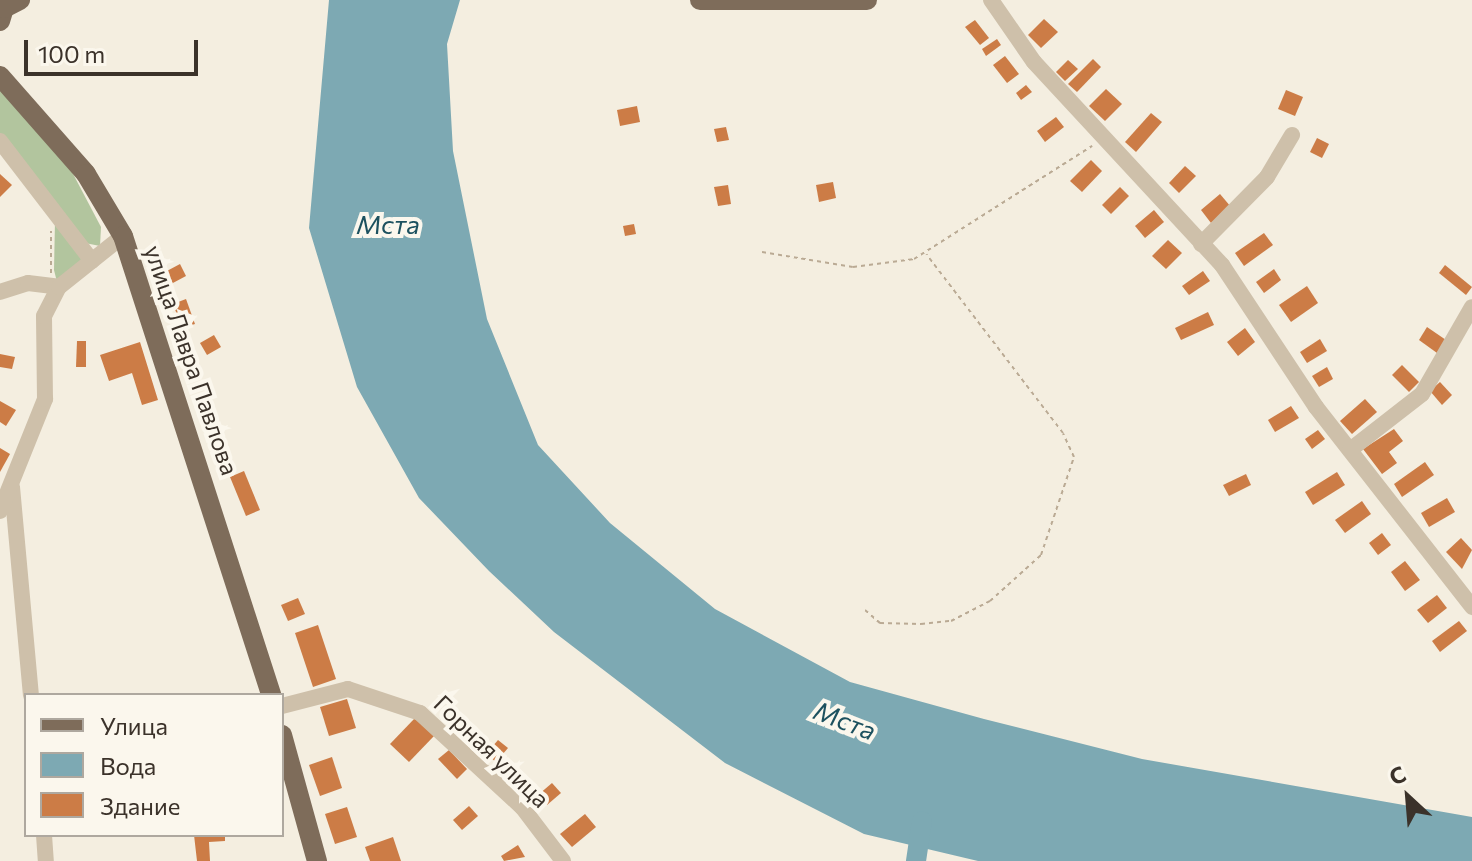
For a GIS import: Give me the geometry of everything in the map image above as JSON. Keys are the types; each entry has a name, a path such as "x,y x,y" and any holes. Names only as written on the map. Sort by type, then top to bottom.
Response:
{"main road":[{"path":"0,21 4,8 20,0"},
{"path":"700,0 867,0"},
{"path":"0,59 3,78"},
{"name":"улица Лавра Павлова","path":"3,78 86,174 123,236 270,693"},
{"path":"284,742 317,861"}],"street":[{"path":"991,0 1102,138 1201,244 1350,450 1472,607"},
{"path":"1201,244 1267,177 1292,135"},
{"path":"0,141 92,261"},
{"path":"0,511 45,399 44,316 59,287 123,236"},
{"path":"0,292 28,283 59,287"},
{"path":"1350,450 1422,394 1472,307"},
{"path":"12,485 31,693"},
{"name":"Горная улица","path":"284,705 348,689 420,713 522,807 563,861"},
{"path":"44,837 46,861"}],"path":[{"path":"762,252 853,267 926,254 1102,138"},
{"path":"51,210 51,281 59,287"},
{"path":"865,610 880,623 921,624 951,621 990,601 1041,555 1074,457 1063,433 926,254"}],"green space":[{"path":"0,90 61,151 101,227 100,246 85,243 0,135"},
{"path":"55,221 85,259 57,282 54,270"}],"water":[{"name":"Мста","path":"329,0 460,0 447,44 453,151 487,319 538,445 610,523 715,609 850,682 984,719 1142,759 1472,817 1472,861 978,861 864,834 725,763 554,632 489,571 419,498 357,387 309,228"}],"building":[{"path":"1044,19 1058,32 1041,48 1028,35"},
{"path":"975,20 989,38 980,45 965,27"},
{"path":"997,39 1001,45 986,56 982,49"},
{"path":"1005,56 1019,74 1007,83 993,65"},
{"path":"1093,59 1101,67 1077,92 1068,84"},
{"path":"1068,60 1078,69 1065,81 1056,72"},
{"path":"1026,85 1032,92 1021,100 1016,93"},
{"path":"1106,89 1122,104 1105,121 1089,106"},
{"path":"1286,90 1303,97 1295,116 1278,109"},
{"path":"637,106 640,122 620,126 617,110"},
{"path":"1151,113 1162,122 1136,152 1125,142"},
{"path":"1056,117 1064,127 1045,142 1037,131"},
{"path":"726,127 729,140 717,142 714,129"},
{"path":"1317,138 1329,144 1322,158 1310,152"},
{"path":"1091,160 1102,171 1082,192 1070,181"},
{"path":"1185,166 1196,176 1179,193 1169,183"},
{"path":"0,174 12,185 0,197"},
{"path":"833,182 836,198 819,202 816,185"},
{"path":"728,185 731,204 718,206 714,187"},
{"path":"1120,187 1129,196 1111,214 1102,205"},
{"path":"1220,194 1231,207 1211,223 1201,210"},
{"path":"1154,210 1164,222 1145,238 1135,226"},
{"path":"634,224 636,234 625,236 623,226"},
{"path":"1264,233 1273,245 1244,266 1235,253"},
{"path":"1168,240 1182,253 1166,269 1152,256"},
{"path":"180,264 186,276 171,284 165,272"},
{"path":"1445,265 1472,287 1466,295 1439,273"},
{"path":"1274,269 1281,280 1264,293 1256,282"},
{"path":"1203,271 1210,281 1189,295 1182,286"},
{"path":"1307,286 1318,303 1291,322 1279,305"},
{"path":"186,299 195,324 182,328 173,304"},
{"path":"1208,312 1214,325 1181,340 1175,328"},
{"path":"1427,327 1446,340 1437,353 1419,340"},
{"path":"1245,328 1255,342 1238,356 1227,342"},
{"path":"214,335 221,347 207,355 200,343"},
{"path":"1320,339 1327,351 1307,363 1300,352"},
{"path":"77,341 86,341 86,367 76,367"},
{"path":"140,342 158,400 142,405 132,373 109,381 100,355"},
{"path":"0,354 15,357 12,369 0,367"},
{"path":"1402,365 1419,382 1409,392 1392,375"},
{"path":"1327,367 1333,379 1319,387 1312,376"},
{"path":"1440,382 1452,395 1442,405 1430,391"},
{"path":"1365,399 1377,412 1352,434 1340,421"},
{"path":"0,401 16,410 6,426 0,422"},
{"path":"1291,406 1299,418 1275,432 1268,420"},
{"path":"1394,429 1403,441 1389,452 1397,463 1382,474 1363,449"},
{"path":"1318,430 1325,439 1312,449 1305,439"},
{"path":"0,448 10,454 0,472"},
{"path":"1425,462 1434,475 1402,497 1394,484"},
{"path":"244,471 260,510 246,516 230,477"},
{"path":"1337,472 1345,485 1313,505 1305,492"},
{"path":"1246,474 1251,485 1229,496 1223,485"},
{"path":"1447,498 1455,512 1429,527 1421,513"},
{"path":"1362,501 1371,514 1345,533 1335,520"},
{"path":"1382,533 1391,545 1378,555 1369,543"},
{"path":"1461,538 1472,550 1462,569 1446,552"},
{"path":"1405,561 1420,580 1405,591 1391,572"},
{"path":"1437,595 1447,608 1428,623 1417,610"},
{"path":"298,598 305,614 288,621 281,605"},
{"path":"1459,621 1467,631 1440,652 1432,641"},
{"path":"318,625 336,679 313,687 295,633"},
{"path":"347,699 356,728 329,736 320,707"},
{"path":"415,718 434,736 409,762 390,744"},
{"path":"498,740 508,748 496,762 486,754"},
{"path":"449,750 467,769 457,779 438,759"},
{"path":"332,757 342,788 320,796 309,765"},
{"path":"552,783 561,793 547,805 538,795"},
{"path":"469,806 478,816 462,830 453,820"},
{"path":"347,807 357,837 335,844 325,814"},
{"path":"585,814 596,827 572,847 560,834"},
{"path":"194,837 225,837 225,841 209,842 210,861 197,861"},
{"path":"393,837 401,861 370,861 365,847"},
{"path":"518,845 525,857 504,861 501,856"}],"waterway":[{"path":"916,861 922,821"}]}
